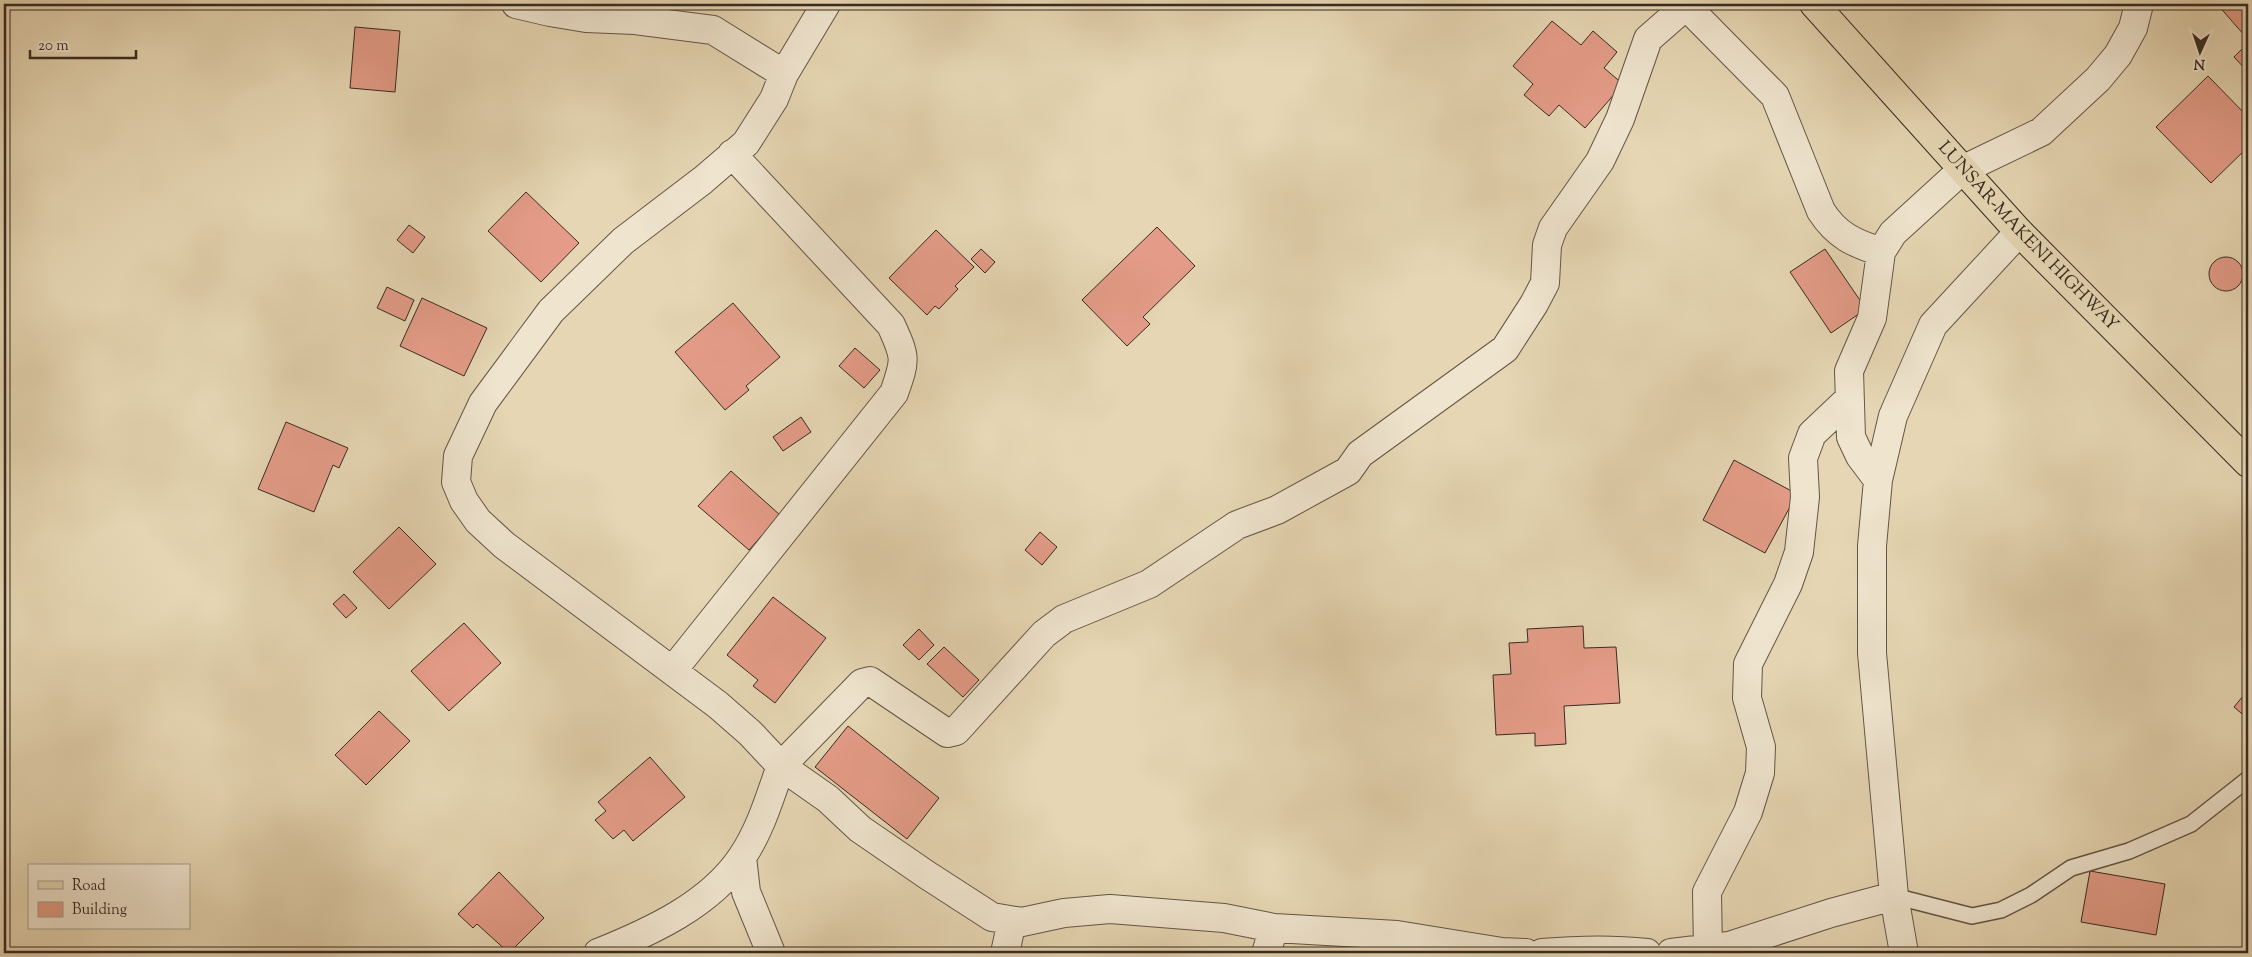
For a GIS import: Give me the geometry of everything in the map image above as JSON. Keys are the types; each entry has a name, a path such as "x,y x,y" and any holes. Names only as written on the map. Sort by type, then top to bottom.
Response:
{"main road":[{"name":"LUNSAR-MAKENI HIGHWAY","path":"1814,4 2019,232 2248,463"}],"street":[{"path":"516,4 586,18 635,20 712,30 784,74"},
{"path":"826,4 784,74 774,99 746,142 703,180 623,240 551,310 483,403 458,456 456,482 464,501 478,521 504,545 567,594 645,652 673,670 750,733 782,766 828,799 860,829 992,917 1022,922 1064,913 1110,909 1224,918 1270,941 1397,936 1502,952 1526,953"},
{"path":"598,953 637,938 687,908 718,885 742,857 764,813 782,766 862,683 870,681 947,733 956,731 1044,634 1064,619 1148,584 1237,525 1277,510 1348,471 1360,454 1505,349 1545,283 1547,245 1553,228 1600,161 1620,119 1648,39 1690,4 1696,16 1775,96 1827,222 1851,242 1881,252"},
{"path":"1878,480 1860,456 1851,436 1849,372 1872,318 1881,252 1893,233 1962,170 2041,132 2098,79 2118,54 2134,28 2138,4"},
{"path":"673,670 894,393 903,370 904,356 891,325 732,154"},
{"path":"1904,953 1894,896 1872,653 1872,546 1878,480 1893,416 1933,325 2019,232"},
{"path":"1708,950 1707,892 1748,812 1760,773 1761,747 1747,698 1748,664 1788,584 1799,552 1805,497 1803,458 1812,434 1849,399"},
{"path":"742,857 746,892 771,953"},
{"path":"1672,953 1729,946 1831,913 1894,896"},
{"path":"1005,953 1012,921"},
{"path":"1542,953 1586,949 1616,949 1647,953"}],"lane":[{"path":"1894,896 1972,916 2001,910 2030,895 2071,868 2129,850 2191,824 2248,779"}],"building":[{"path":"2217,4 2248,4 2248,33 2245,36"},
{"path":"1552,21 1581,45 1593,31 1617,52 1604,68 1623,84 1585,128 1559,105 1549,116 1524,95 1533,84 1513,66"},
{"path":"355,27 400,31 395,92 350,88"},
{"path":"2248,45 2248,72 2234,57"},
{"path":"2208,76 2248,117 2248,147 2211,183 2156,127"},
{"path":"526,192 579,243 541,282 488,231"},
{"path":"409,225 425,237 413,253 397,240"},
{"path":"1157,227 1195,266 1143,317 1150,324 1127,346 1082,300"},
{"path":"936,230 974,267 955,286 958,289 939,309 935,306 927,315 889,278"},
{"path":"981,249 995,262 985,273 971,259"},
{"path":"1825,249 1866,309 1831,333 1790,272"},
{"path":"2226,257 2233,258 2238,262 2242,267 2242,281 2238,286 2233,290 2226,291 2219,290 2214,286 2210,281 2209,274 2210,267 2214,262 2219,258"},
{"path":"387,287 414,300 405,321 377,308"},
{"path":"422,298 487,328 464,376 400,346"},
{"path":"733,303 780,357 746,386 749,390 725,410 675,352"},
{"path":"855,348 880,370 864,388 839,366"},
{"path":"801,417 811,432 783,451 773,437"},
{"path":"286,422 348,448 339,468 333,465 314,512 258,489"},
{"path":"1734,460 1797,494 1765,553 1703,520"},
{"path":"731,471 780,515 749,550 698,506"},
{"path":"399,527 436,564 389,609 353,572"},
{"path":"1040,532 1057,547 1042,565 1025,550"},
{"path":"344,594 357,608 346,618 333,604"},
{"path":"773,597 826,638 775,703 753,686 758,680 727,655"},
{"path":"464,623 501,663 449,711 411,671"},
{"path":"1583,626 1584,648 1616,647 1620,703 1564,706 1566,744 1535,746 1535,733 1496,735 1493,675 1511,674 1509,643 1528,642 1527,629"},
{"path":"919,629 934,645 919,660 903,645"},
{"path":"944,647 979,680 963,697 927,664"},
{"path":"2248,690 2248,719 2234,707"},
{"path":"379,711 410,741 366,785 335,755"},
{"path":"848,726 939,798 907,839 815,767"},
{"path":"650,757 685,797 633,841 624,830 613,839 595,820 606,811 598,802"},
{"path":"2090,871 2165,884 2156,935 2081,922"},
{"path":"499,872 544,918 509,953 477,924 473,928 458,914"}]}
